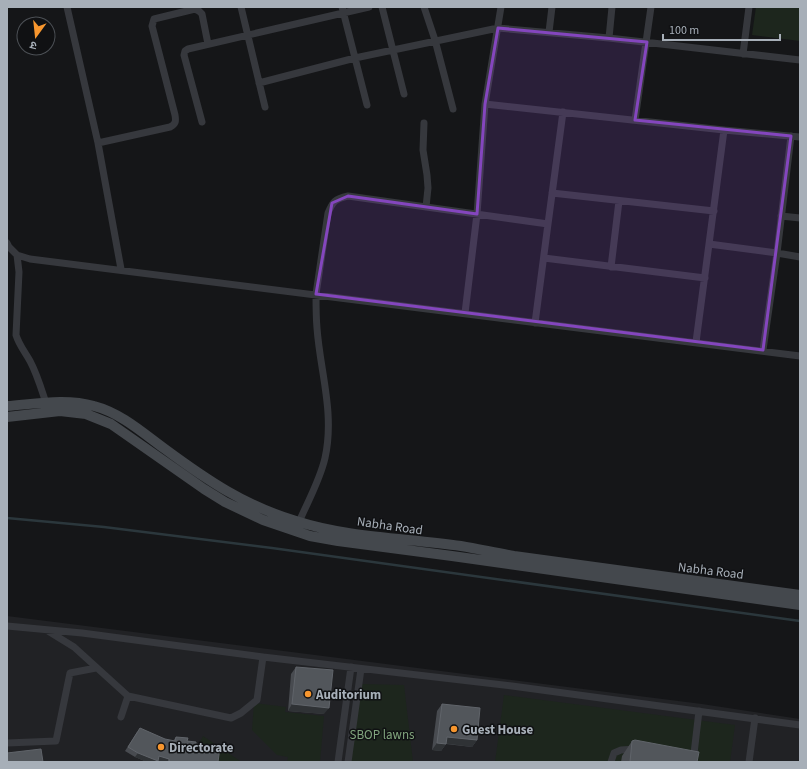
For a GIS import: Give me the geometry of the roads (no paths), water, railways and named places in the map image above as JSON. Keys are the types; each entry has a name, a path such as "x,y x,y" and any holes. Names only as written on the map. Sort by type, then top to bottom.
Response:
{"main road":[{"path":"7,398 32,404"},
{"name":"Nabha Road","path":"7,406 46,403 80,403 108,411 142,431 215,485 250,504 299,522 365,535 460,546 512,556 800,595"},
{"name":"Nabha Road","path":"7,417 60,411 86,414 98,418 111,424 225,502 263,520 310,536 800,605"},
{"path":"7,425 21,415"}],"street":[{"path":"67,7 98,143 121,269"},
{"path":"241,7 265,107"},
{"path":"202,122 184,55 185,51 343,10 369,7"},
{"path":"382,7 404,94"},
{"path":"424,7 435,40 452,109"},
{"path":"465,313 477,214 485,104 501,7"},
{"path":"549,32 552,7"},
{"path":"609,38 612,7"},
{"path":"635,120 651,7"},
{"path":"743,54 749,7"},
{"path":"98,143 174,125 176,120 175,115 152,26 154,19 195,9 202,14 208,44"},
{"path":"343,10 367,105"},
{"path":"259,83 355,58 498,28 647,42 800,60"},
{"path":"485,104 800,137"},
{"path":"535,322 563,112"},
{"path":"424,123 423,150 427,174 426,207"},
{"path":"696,342 724,130"},
{"path":"763,350 777,253 791,136"},
{"path":"552,193 714,211"},
{"path":"299,522 320,478 325,457 328,433 329,413 317,329 316,294 328,213 332,203 338,198 348,196 548,224"},
{"path":"611,267 619,200"},
{"path":"781,216 800,218"},
{"path":"7,243 17,255 30,259 121,269 763,350 800,356"},
{"path":"709,244 800,257"},
{"path":"17,255 19,272 16,335 19,344 38,377 46,403"},
{"path":"544,258 705,278"},
{"path":"7,626 82,633 263,657 519,687 800,725"},
{"path":"46,630 74,648 128,696 231,718 241,713 257,700 263,657"},
{"path":"74,648 73,642 75,636 82,633"},
{"path":"338,762 351,667"},
{"path":"7,743 56,741 70,673 96,668"},
{"path":"348,762 362,669"},
{"path":"121,717 128,696"},
{"path":"691,758 699,711"},
{"path":"749,762 755,718"},
{"path":"612,762 614,753 621,750 640,750"}],"waterway":[{"path":"7,518 104,527 272,548 800,621"}],"place":[{"name":"Auditorium","path":"308,694"},
{"name":"Guest House","path":"454,729"},
{"name":"Directorate","path":"161,747"}],"park label":[{"name":"SBOP lawns","path":"382,734"}]}
